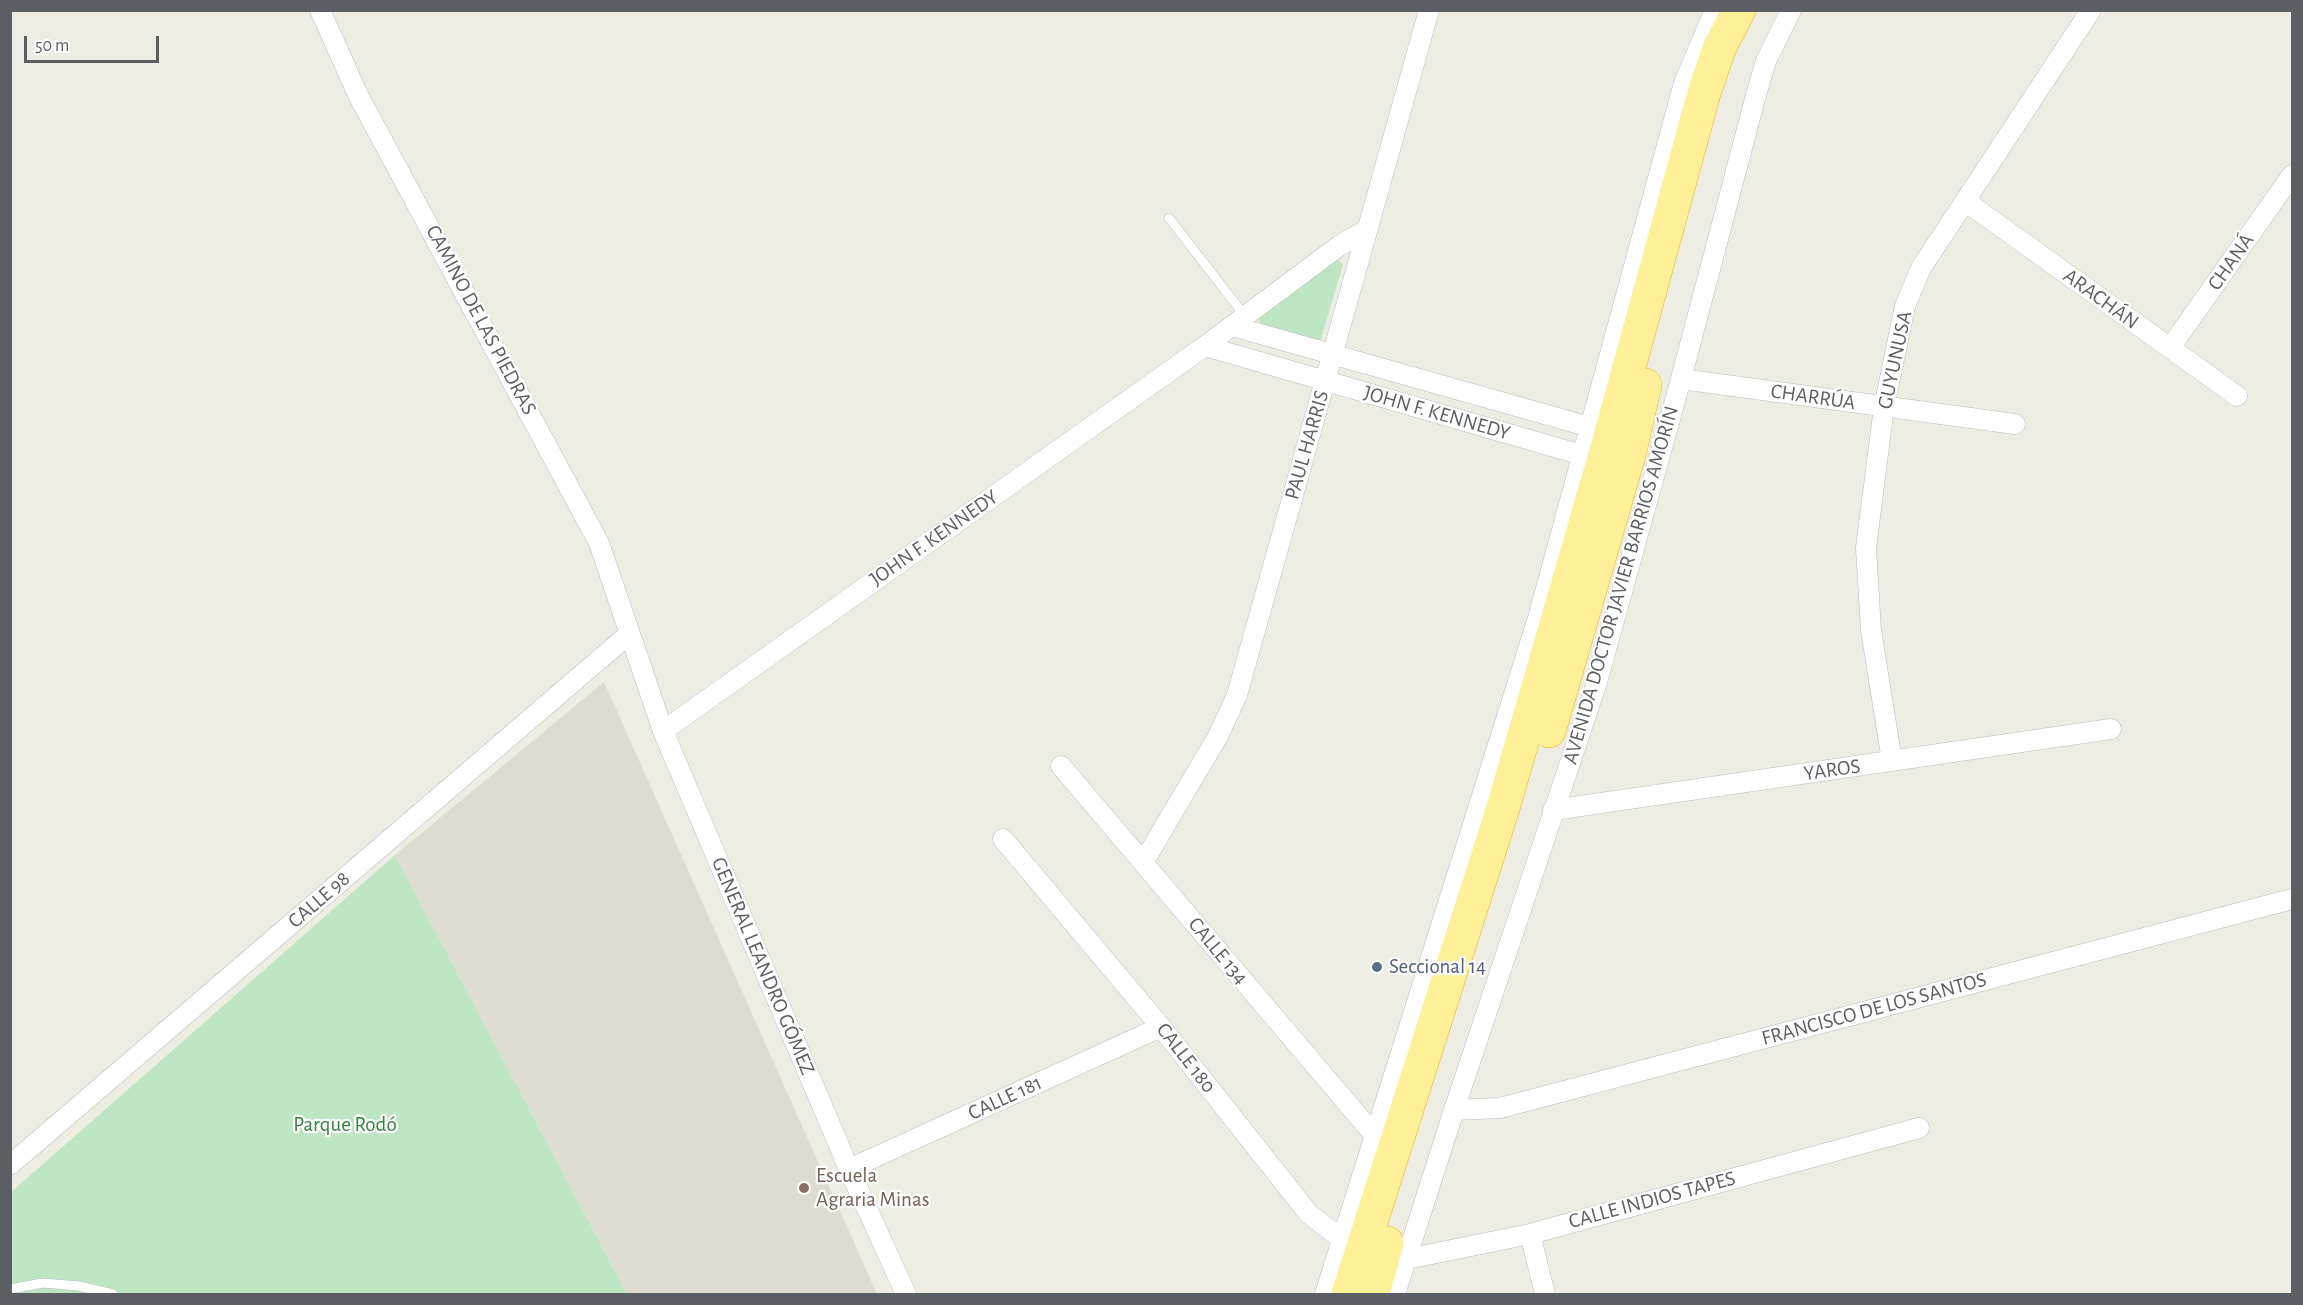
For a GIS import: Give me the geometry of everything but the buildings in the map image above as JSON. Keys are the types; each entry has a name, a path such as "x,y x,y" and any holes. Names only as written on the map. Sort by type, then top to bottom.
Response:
{"highway":[{"name":"AVENIDA DOCTOR JAVIER BARRIOS AMORÍN","path":"1372,1294 1374,1252 1503,808 1601,446 1704,93 1719,49 1738,10"},
{"name":"AVENIDA DOCTOR JAVIER BARRIOS AMORÍN","path":"1601,446 1651,357 1721,96 1732,64 1758,10"},
{"name":"AVENIDA DOCTOR JAVIER BARRIOS AMORÍN","path":"1348,1294 1374,1252"}],"street":[{"name":"CAMINO DE LAS PIEDRAS","path":"320,10 358,95 580,502 613,580 628,635"},
{"name":"PAUL HARRIS","path":"1143,863 1218,736 1237,695 1429,10"},
{"name":"AVENIDA DOCTOR JAVIER BARRIOS AMORÍN","path":"1395,1294 1374,1252 1376,1137 1539,618 1601,446 1684,83 1715,10"},
{"name":"AVENIDA DOCTOR JAVIER BARRIOS AMORÍN","path":"1325,1294 1374,1252 1454,1110 1600,672 1756,95 1770,51 1791,10"},
{"name":"GUYUNUSA","path":"1892,761 1871,630 1866,548 1884,407 1905,306 1921,268 2091,10"},
{"name":"CHANÁ","path":"2170,348 2292,175"},
{"name":"ARACHÁN","path":"1965,201 2237,396"},
{"name":"JOHN F. KENNEDY","path":"663,731 1205,346 1339,246 1368,229"},
{"name":"JOHN F. KENNEDY","path":"1239,321 1601,446"},
{"name":"JOHN F. KENNEDY","path":"1205,346 1325,381 1601,446"},
{"name":"CHARRÚA","path":"1681,379 2015,424"},
{"name":"GENERAL LEANDRO GÓMEZ","path":"628,635 663,731 849,1169 906,1294"},
{"name":"CALLE 98","path":"10,1165 628,635"},
{"name":"YAROS","path":"1553,810 2111,729"},
{"name":"CALLE 134","path":"1060,766 1376,1137"},
{"name":"CALLE 180","path":"1003,839 1161,1027 1309,1215 1374,1252"},
{"name":"FRANCISCO DE LOS SANTOS","path":"1454,1110 1500,1108 2292,899"},
{"name":"CALLE 181","path":"849,1169 1161,1027"},
{"name":"CALLE INDIOS TAPES","path":"1374,1252 1530,1233 1919,1128"},
{"path":"1530,1233 1545,1294"}],"lane":[{"path":"1169,218 1239,321"},
{"path":"10,1289 43,1283 78,1286 113,1294"}],"shaded area":[{"path":"604,682 877,1294 627,1294 395,855"}],"green space":[{"path":"1332,259 1343,265 1321,339 1314,342 1262,327 1259,320 1262,311"},
{"name":"Parque Rodó","path":"395,855 627,1294 11,1294 10,1193"}],"place":[{"name":"Seccional 14","path":"1377,967"},
{"name":"Escuela Agraria Minas","path":"804,1188"}]}
